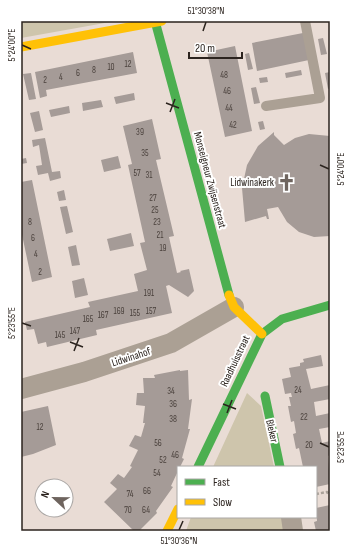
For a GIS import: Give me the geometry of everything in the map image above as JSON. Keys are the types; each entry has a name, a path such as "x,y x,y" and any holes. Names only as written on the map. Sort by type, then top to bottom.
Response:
{"street":[{"path":"21,47 158,21"},
{"name":"Monseigneur Zwijsenstraat","path":"158,21 226,288 234,307 262,334"},
{"name":"Raadhuisstraat","path":"198,466 262,334 282,319 330,305"},
{"name":"Lidwinahof","path":"21,389 84,372 171,343 234,307"},
{"name":"Bleker","path":"264,396 280,466"},
{"path":"168,531 177,511"},
{"path":"291,518 293,531"}],"lane":[{"path":"266,106 320,98 305,21"}],"path":[{"path":"317,494 327,492 330,495"}],"shaded area":[{"path":"21,21 116,21 21,38"},
{"path":"247,393 261,406 274,466 213,466"},
{"path":"191,518 285,518 288,531 186,531"}],"building":[{"path":"303,33 309,60 257,71 252,43"},
{"path":"323,38 327,54 321,55 318,39"},
{"path":"235,46 252,131 225,137 207,52"},
{"path":"133,52 137,73 46,90 47,96 40,98 35,72"},
{"path":"249,53 253,69 248,70 245,54"},
{"path":"301,70 302,75 286,78 285,73"},
{"path":"330,72 330,88 328,89 325,73"},
{"path":"31,73 36,99 29,100 23,74"},
{"path":"267,77 268,82 260,83 259,78"},
{"path":"256,87 260,103 254,104 251,88"},
{"path":"134,93 135,100 116,104 114,97"},
{"path":"101,100 103,107 83,111 82,103"},
{"path":"69,106 70,113 51,117 49,110"},
{"path":"39,111 43,130 35,132 30,113"},
{"path":"152,119 161,159 156,160 174,236 169,237 177,273 189,269 194,291 188,297 169,285 166,286 172,313 96,330 97,335 47,347 46,342 38,344 34,329 27,330 25,322 90,307 88,302 138,291 134,274 147,270 140,243 145,242 128,165 132,164 123,126"},
{"path":"263,121 265,129 260,130 258,122"},
{"name":"Lidwinakerk","path":"274,132 274,135 284,145 295,138 309,134 330,136 330,236 314,237 299,232 287,222 278,207 267,209 269,219 267,219 266,216 245,222 242,188 247,165 258,146"},
{"path":"45,138 52,172 60,171 61,178 50,181 48,173 38,175 36,166 42,165 39,145 33,147 32,140"},
{"path":"118,156 121,168 104,172 101,160"},
{"path":"26,158 27,163 21,164 21,159"},
{"path":"32,180 52,277 32,282 21,230 21,182"},
{"path":"64,190 66,200 59,201 57,192"},
{"path":"67,206 73,232 66,234 60,207"},
{"path":"131,233 134,246 110,251 107,239"},
{"path":"76,245 80,265 72,266 68,247"},
{"path":"84,278 88,295 75,298 72,281"},
{"path":"321,355 323,366 306,369 311,389 330,385 330,399 314,402 316,416 330,413 330,427 319,429 322,443 330,441 330,455 328,456 330,484 317,487 317,466 303,466 299,448 296,449 293,434 296,433 294,421 291,422 288,406 291,406 289,397 292,397 291,393 285,394 282,379 291,377 289,368 300,366 300,363 304,362 303,359"},
{"path":"188,370 189,400 192,399 188,429 190,429 182,458 184,459 180,466 177,466 177,473 171,486 173,487 156,511 157,513 139,531 134,531 104,502 117,489 110,483 118,474 124,478 132,467 130,466 138,450 129,446 135,435 141,437 145,423 143,423 145,406 136,405 137,393 144,393 143,378 155,378 154,375"},
{"path":"48,406 56,445 21,457 21,412"},
{"path":"330,505 330,531 316,531 314,522 317,521 317,508"}],"traffic: fast":[{"path":"155,21 229,295"},
{"path":"198,466 262,334 282,319 330,305"},
{"path":"265,396 280,466"}],"traffic: slow":[{"path":"21,47 162,21"},
{"path":"229,295 234,307 262,334"},
{"path":"167,531 177,511"}],"place":[{"name":"Lidwinakerk","path":"287,182"}]}
